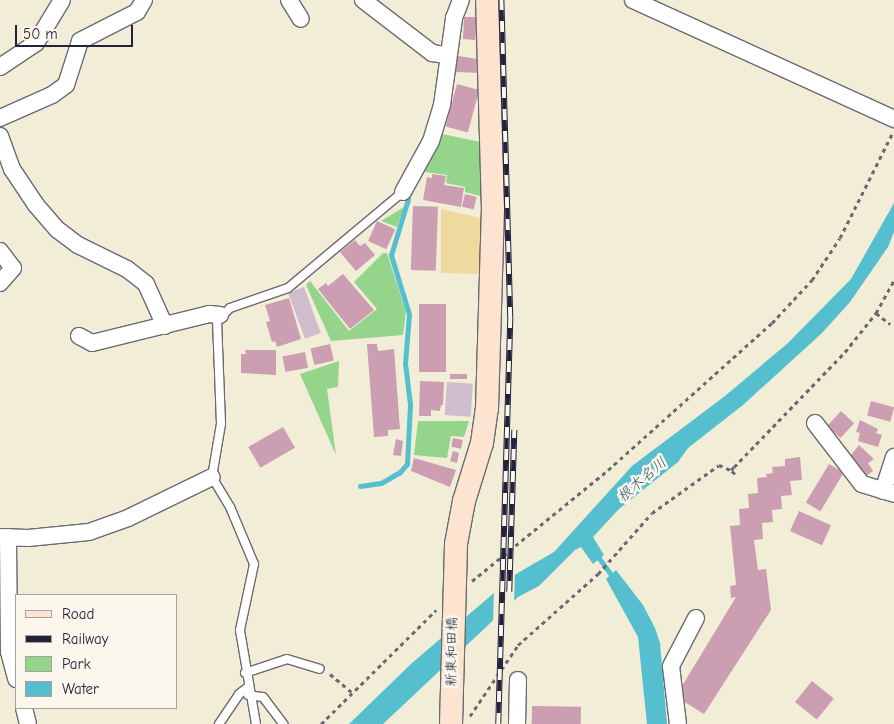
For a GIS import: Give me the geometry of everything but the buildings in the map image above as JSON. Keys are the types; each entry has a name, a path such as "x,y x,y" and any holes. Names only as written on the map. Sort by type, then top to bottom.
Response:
{"street":[{"path":"0,67 36,43 62,0"},
{"path":"0,118 52,95 66,85 80,41 137,12 144,0"},
{"path":"290,0 301,19"},
{"path":"363,0 432,53 447,55"},
{"path":"403,192 431,141 442,106 447,55 454,18 461,0"},
{"name":"新東和田橋","path":"456,718 449,595 459,526 482,443 487,409 493,182 487,0"},
{"path":"633,0 894,119"},
{"path":"0,136 12,168 47,218 78,245 127,269 146,284 164,326"},
{"path":"0,251 13,268 0,283"},
{"path":"79,336 92,343 209,314 220,315"},
{"path":"815,423 862,484 888,492 894,457"},
{"path":"15,675 9,652 4,537 28,538 96,530 212,477"},
{"path":"678,724 672,666 696,618"},
{"path":"517,724 518,680"},
{"path":"24,709 28,724"}],"lane":[{"path":"256,724 248,691 240,630 254,564 230,507 212,477 220,424 216,321 220,315 288,288 403,192"},
{"path":"245,673 287,659 320,669"},
{"path":"219,724 238,694 248,691 263,697 283,724"}],"path":[{"path":"321,724 354,694 449,595 473,580 608,470 772,323 812,280 840,238 894,127"},
{"path":"731,470 845,352 876,313 894,280"},
{"path":"876,313 890,324"},
{"path":"456,718 518,645 598,574 652,513 719,466 736,474"},
{"path":"320,669 354,694"}],"shaded area":[{"path":"304,287 321,333 305,339 288,293"},
{"path":"447,382 473,384 471,417 445,415"}],"green space":[{"path":"442,134 485,143 484,197 465,192 465,187 446,183 447,175 425,172"},
{"path":"404,207 397,227 381,221"},
{"path":"383,253 387,253 406,312 403,335 331,341 306,285 310,281 349,331 377,309 354,282"},
{"path":"339,361 338,387 327,389 336,455 300,374"},
{"path":"418,421 469,421 464,437 451,436 447,458 414,455"}],"sand":[{"path":"441,209 484,219 484,274 441,273"}],"water":[{"name":"根木名川","path":"894,203 894,232 888,247 850,302 822,333 743,405 688,448 678,462 619,509 593,537 604,555 593,564 581,547 575,550 539,586 518,597 383,724 349,724 412,663 516,574 554,552 632,466 725,396 788,343 851,279"},
{"path":"616,570 643,605 655,628 660,643 667,724 647,724 638,637 606,579"}],"pier":[{"path":"515,571 514,605 493,624 494,589"}],"waterway":[{"path":"360,486 381,483 400,472 407,464 410,404 405,363 409,314 391,255 408,199"},
{"path":"596,554 615,580"}],"railway":[{"path":"498,724 510,318 501,0"},
{"path":"509,592 514,430"}]}
